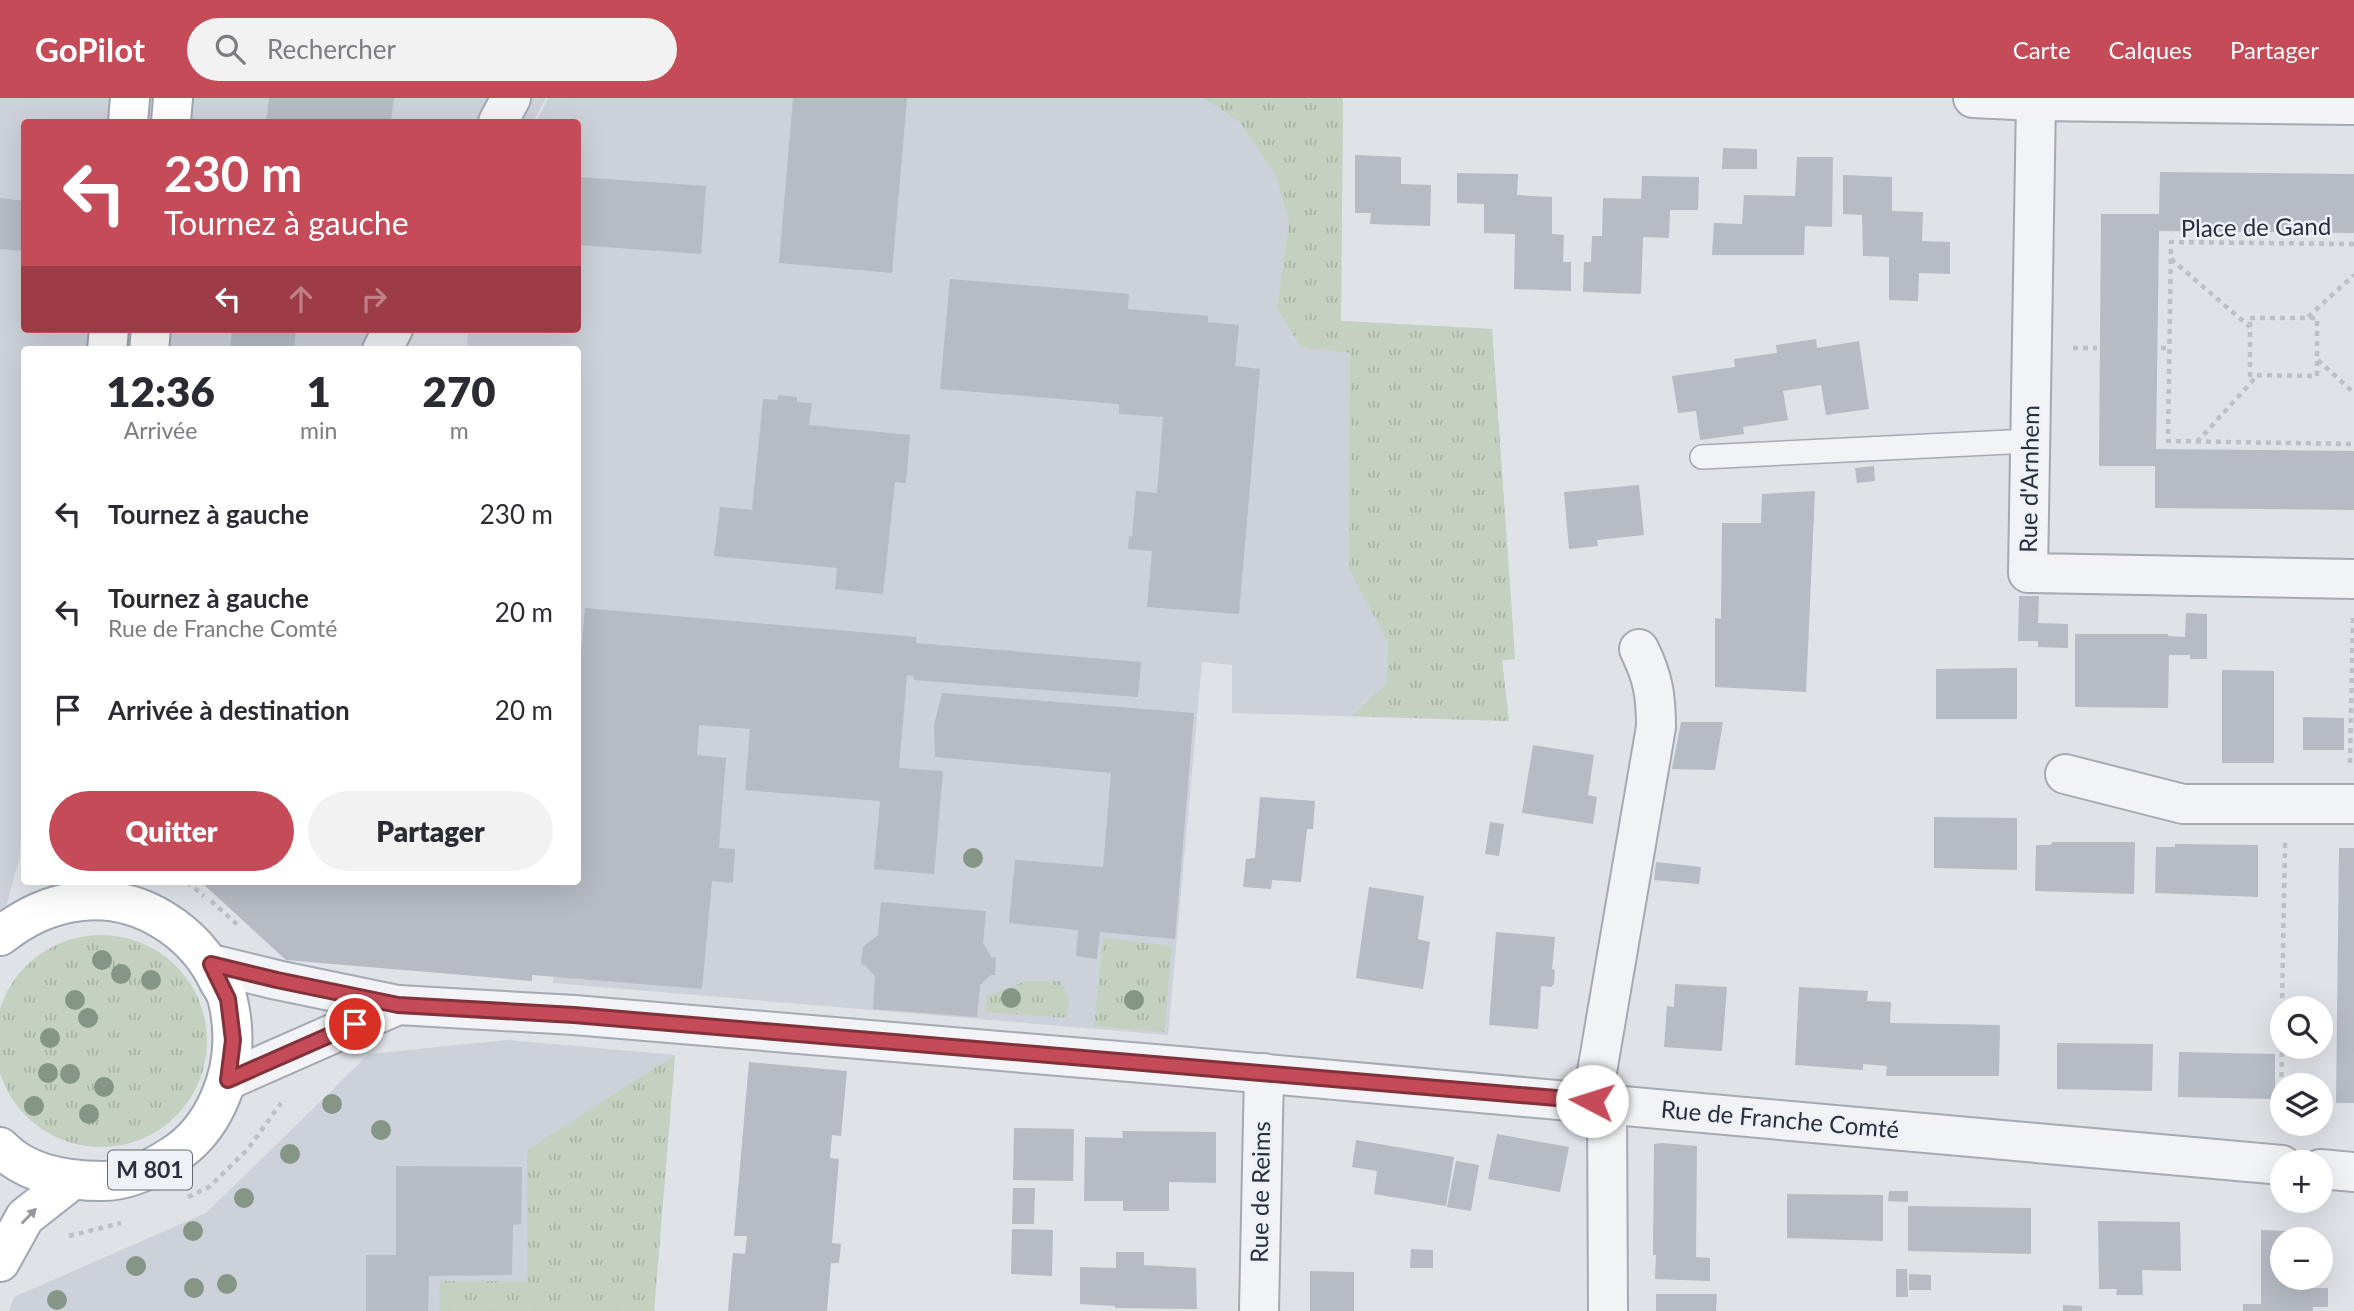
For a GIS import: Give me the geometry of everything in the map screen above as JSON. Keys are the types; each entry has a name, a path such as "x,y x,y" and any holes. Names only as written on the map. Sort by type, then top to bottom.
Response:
{"main road":[{"path":"128,119 130,98"},
{"path":"171,119 173,98"},
{"name":"M 801","path":"0,936 50,895 83,901 117,902 142,897 184,934 211,964 228,999 233,1040 228,1080 211,1117 185,1148 150,1170 111,1181 71,1181 35,1170 0,1147"},
{"path":"0,1262 25,1217 71,1181"}],"street":[{"path":"500,119 511,98"},
{"path":"1973,98 2354,105"},
{"name":"Rue d'Arnhem","path":"2036,101 2028,573 2354,579"},
{"path":"1608,1311 1599,1102 1656,727 1656,702 1651,674 1639,649"},
{"path":"2066,774 2183,804 2351,804"},
{"name":"Rue de Franche Comté","path":"211,964 398,1005 574,1015 1264,1073 2270,1164"},
{"name":"Rue de Franche Comté","path":"228,1080 398,1005"},
{"name":"Rue de Reims","path":"1259,1311 1264,1073"},
{"path":"2333,1170 2354,1172"}],"lane":[{"path":"1702,457 2030,441"}],"path":[{"name":"Place de Gand","path":"2354,244 2171,242 2168,441 2354,444"},
{"name":"Place de Gand","path":"2171,259 2251,328"},
{"path":"2308,318 2354,275"},
{"path":"2317,317 2317,376 2250,375 2250,318 2308,318 2317,317"},
{"path":"2161,348 2169,348"},
{"path":"2318,360 2354,393"},
{"path":"2197,442 2258,375"},
{"path":"2351,804 2354,579"},
{"path":"2282,996 2285,804"},
{"path":"2281,1150 2282,1059"}],"shaded area":[{"path":"0,98 546,98 535,119 21,119 21,333 407,333 398,346 21,346 21,837 19,859 0,930"},
{"path":"548,98 1343,98 1341,321 1492,329 1515,659 1502,660 1509,721 1232,713 1232,665 1202,662 1168,1035 553,983 562,885 581,885 581,346 467,346 468,333 581,333 581,119 538,119"},
{"path":"507,1040 675,1055 654,1311 9,1311 14,1297 206,1213 369,1054"}],"green space":[{"path":"1203,98 1343,98 1341,321 1492,329 1515,659 1502,660 1509,721 1352,716 1387,683 1388,642 1349,569 1350,353 1301,347 1277,308 1289,223 1277,178 1240,122"},
{"path":"80,937 122,937 142,943 160,953 176,966 189,982 199,1000 205,1020 205,1062 199,1082 189,1100 176,1116 160,1129 142,1139 122,1145 80,1145 60,1139 42,1129 26,1116 13,1100 -1,1069 -1,1013 13,982 26,966 42,953 60,943"},
{"path":"1103,938 1172,946 1164,1032 1094,1026"},
{"path":"1026,981 1060,981 1069,997 1067,1018 985,1012 987,996"},
{"path":"675,1055 654,1311 439,1311 440,1281 527,1281 527,1150"}],"building":[{"path":"269,98 394,98 391,119 266,119"},
{"path":"793,98 907,98 892,273 779,263"},
{"path":"1723,148 1757,149 1757,169 1722,169"},
{"path":"1355,155 1401,157 1401,184 1431,185 1430,226 1370,224 1371,213 1355,213"},
{"path":"1797,157 1833,157 1832,227 1805,226 1804,255 1712,255 1714,223 1742,224 1744,195 1795,196"},
{"path":"2160,172 2354,174 2354,233 2159,231 2156,449 2354,451 2354,510 2155,508 2155,466 2099,466 2101,214 2159,214"},
{"path":"1457,173 1518,174 1517,195 1552,197 1552,234 1564,235 1563,262 1571,262 1571,291 1514,289 1515,234 1484,233 1484,204 1457,203"},
{"path":"1843,175 1892,177 1892,211 1923,212 1922,241 1950,242 1950,274 1919,273 1918,301 1889,300 1889,257 1863,256 1862,215 1843,214"},
{"path":"1642,176 1699,177 1698,210 1670,210 1669,238 1643,237 1641,294 1583,292 1584,262 1591,262 1592,236 1602,236 1603,198 1641,199"},
{"path":"581,177 706,186 701,254 581,245"},
{"path":"0,198 21,201 21,251 0,249"},
{"path":"950,279 1129,294 1128,309 1208,316 1208,322 1239,325 1235,366 1260,369 1239,614 1147,607 1152,551 1128,549 1129,536 1132,537 1136,491 1157,493 1163,417 1119,414 1119,404 940,389"},
{"path":"232,333 296,333 294,346 230,346"},
{"path":"1816,339 1817,348 1859,341 1869,409 1826,415 1821,385 1783,391 1788,420 1743,427 1744,434 1700,440 1696,411 1678,413 1672,376 1735,367 1734,359 1777,353 1776,345"},
{"path":"778,395 797,397 797,402 812,403 809,425 910,435 906,483 895,482 883,594 835,589 837,568 714,556 720,507 752,510 763,399 778,400"},
{"path":"1874,466 1875,481 1857,483 1855,468"},
{"path":"1639,485 1644,535 1597,540 1598,546 1569,549 1564,492"},
{"path":"1815,491 1806,692 1715,687 1715,618 1721,619 1722,523 1761,523 1762,494"},
{"path":"2019,596 2039,596 2038,623 2068,624 2068,648 2038,647 2038,641 2018,641"},
{"path":"585,608 917,637 916,643 1141,662 1138,697 914,680 913,676 907,675 899,768 943,771 934,874 874,869 880,801 745,790 750,729 699,725 697,755 726,758 719,848 735,849 733,883 712,881 702,989 532,975 532,981 286,960 204,885 581,885 581,653"},
{"path":"2186,613 2207,614 2207,659 2190,659 2190,655 2169,655 2168,708 2075,707 2075,634 2168,634 2185,637"},
{"path":"2017,668 2017,719 1936,719 1936,669"},
{"path":"2222,670 2274,671 2274,763 2222,763"},
{"path":"942,693 1194,713 1175,939 1100,932 1097,959 1076,956 1078,930 1009,923 1015,860 1103,867 1111,773 935,757 934,725"},
{"path":"2303,717 2344,718 2344,750 2303,750"},
{"path":"1681,722 1723,722 1715,770 1672,769"},
{"path":"1533,745 1594,755 1588,795 1597,797 1593,824 1522,813"},
{"path":"1260,797 1315,801 1313,829 1307,829 1301,882 1272,880 1271,889 1243,887 1246,859 1255,858"},
{"path":"1934,817 2017,818 2017,870 1934,868"},
{"path":"1490,822 1504,824 1499,856 1485,854"},
{"path":"2052,842 2135,842 2134,894 2035,891 2036,845 2051,845"},
{"path":"2175,844 2258,845 2258,897 2155,893 2156,847 2175,847"},
{"path":"2339,848 2354,848 2354,1103 2336,1103"},
{"path":"1656,862 1701,867 1699,884 1654,880"},
{"path":"1369,887 1424,896 1418,939 1430,942 1423,989 1356,978"},
{"path":"881,902 986,911 983,943 992,958 996,957 995,975 991,975 980,985 977,1017 873,1009 875,976 861,964 863,947 878,935"},
{"path":"1496,932 1555,937 1552,969 1555,970 1554,984 1551,987 1541,986 1538,1029 1489,1025"},
{"path":"1675,984 1727,987 1722,1051 1664,1047 1667,1006 1674,1007"},
{"path":"1799,987 1868,991 1867,1001 1891,1002 1890,1023 2000,1025 1999,1076 1886,1076 1887,1066 1863,1064 1863,1070 1795,1065"},
{"path":"2057,1043 2153,1044 2152,1091 2057,1089"},
{"path":"2179,1052 2270,1054 2270,1059 2275,1059 2275,1073 2270,1073 2270,1099 2178,1097"},
{"path":"749,1062 847,1071 841,1136 832,1135 830,1158 839,1159 832,1243 841,1244 839,1263 831,1263 827,1311 728,1311 733,1253 745,1254 747,1236 734,1236"},
{"path":"1014,1128 1074,1129 1073,1181 1013,1180"},
{"path":"1122,1131 1216,1132 1216,1183 1169,1182 1169,1211 1123,1211 1123,1201 1084,1201 1085,1137 1123,1138"},
{"path":"1497,1134 1569,1147 1560,1192 1488,1179"},
{"path":"1356,1140 1454,1157 1446,1206 1374,1194 1377,1171 1352,1167"},
{"path":"1654,1144 1697,1146 1696,1257 1710,1258 1710,1281 1655,1279"},
{"path":"1456,1161 1479,1165 1471,1211 1447,1207"},
{"path":"396,1166 522,1167 521,1224 513,1225 512,1275 429,1276 428,1311 366,1311 366,1255 396,1255"},
{"path":"1013,1188 1035,1188 1034,1224 1012,1224"},
{"path":"1889,1191 1908,1191 1908,1202 1888,1201"},
{"path":"1787,1194 1883,1195 1883,1241 1787,1238"},
{"path":"1908,1206 2031,1208 2031,1254 1908,1251"},
{"path":"2098,1221 2180,1222 2181,1271 2142,1270 2143,1295 2116,1295 2117,1289 2099,1289"},
{"path":"1012,1229 1053,1230 1052,1276 1011,1274"},
{"path":"2261,1230 2270,1230 2270,1290 2328,1290 2328,1307 2313,1307 2313,1311 2243,1311 2243,1304 2261,1304"},
{"path":"1411,1249 1433,1250 1433,1268 1410,1268"},
{"path":"1116,1252 1144,1252 1144,1265 1196,1268 1197,1309 1115,1308 1080,1304 1080,1267 1116,1268"},
{"path":"1896,1269 1907,1269 1908,1297 1896,1297"},
{"path":"1310,1271 1354,1272 1354,1311 1310,1311"},
{"path":"1909,1274 1931,1275 1931,1290 1909,1290"},
{"path":"1656,1294 1717,1294 1716,1311 1656,1311"},
{"path":"2063,1305 2082,1306 2082,1311 2063,1311"}],"route":[{"path":"355,1024 228,1080 233,1040 228,999 211,964 398,1005 574,1015 1592,1101"}]}
